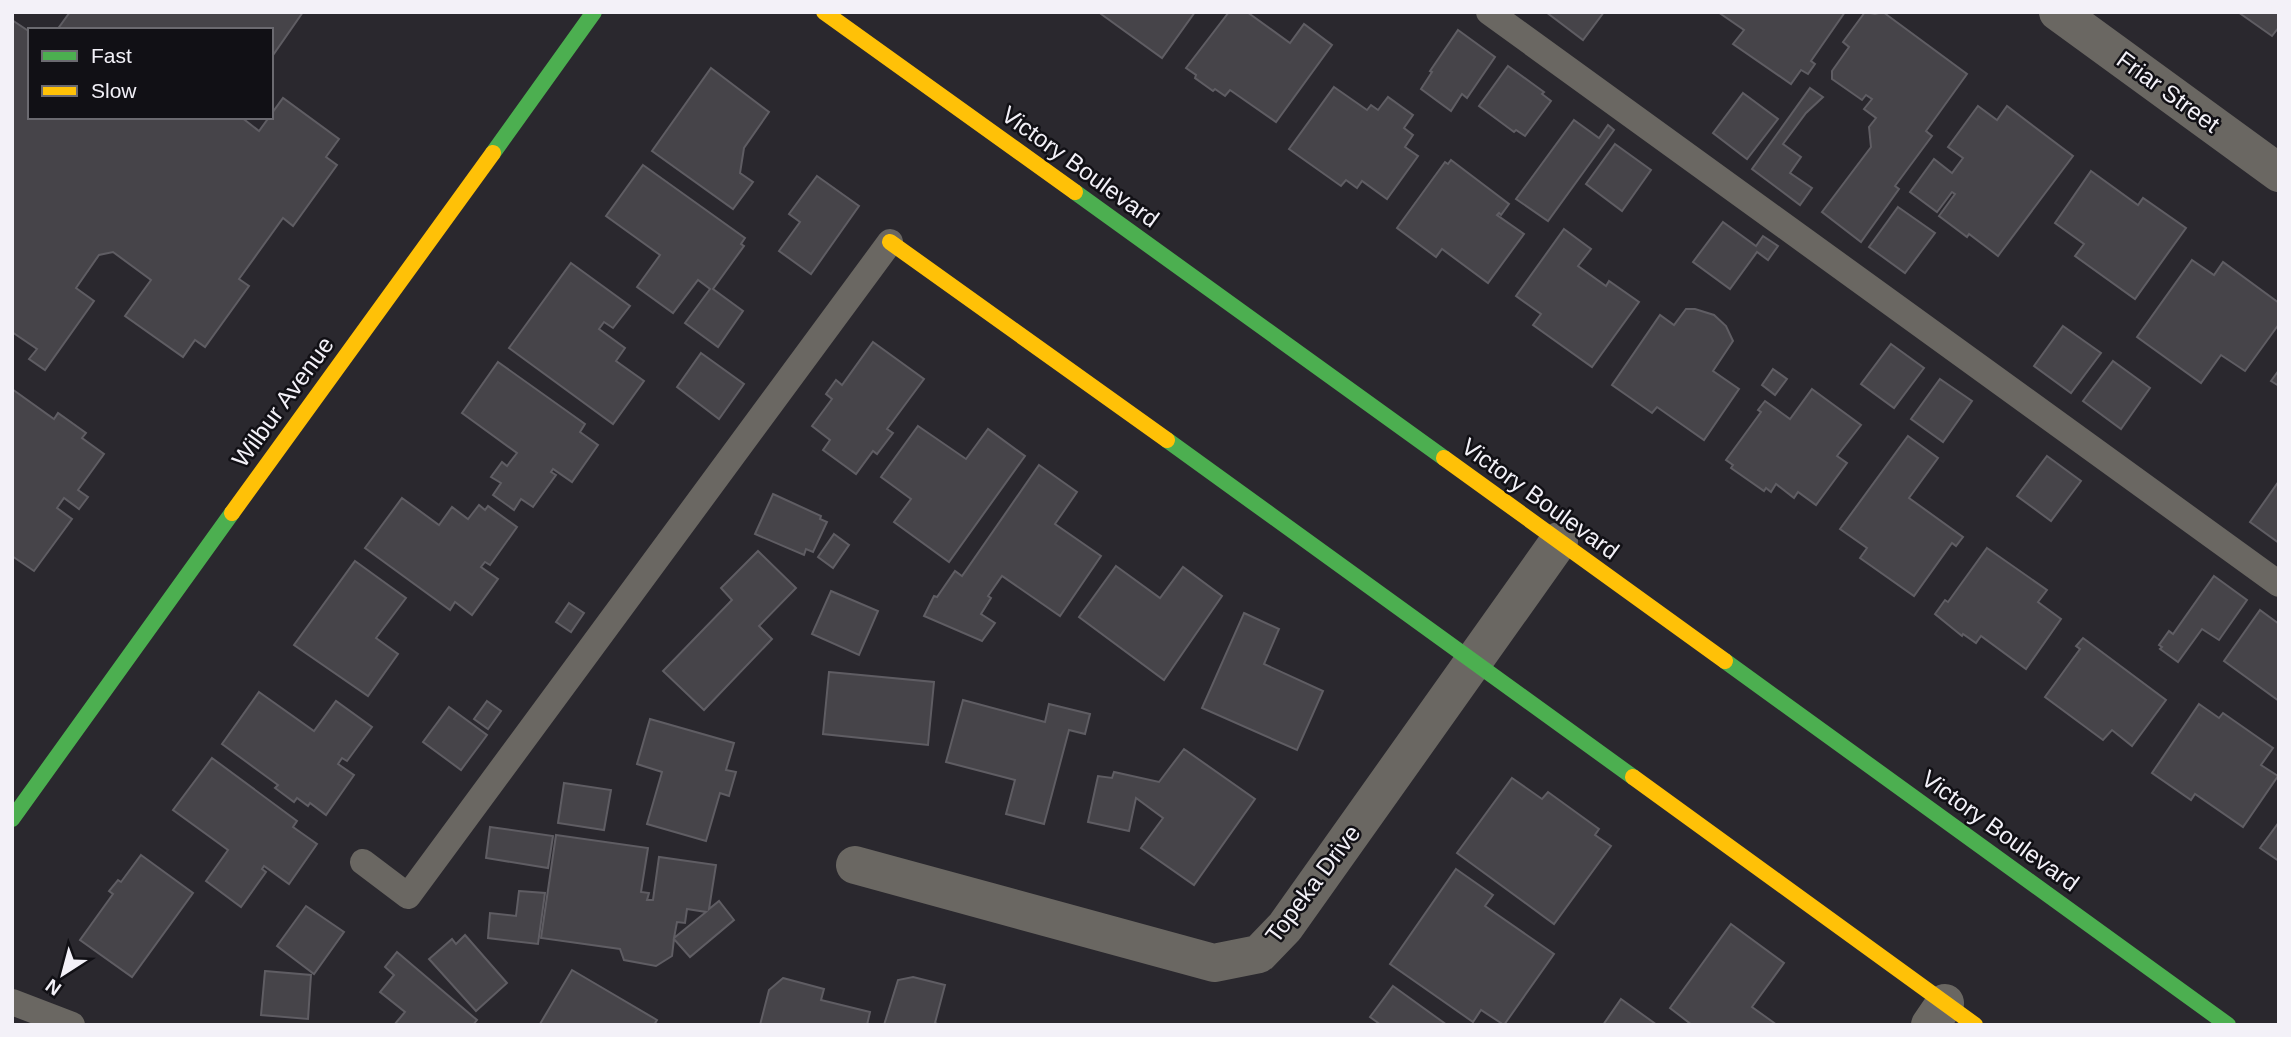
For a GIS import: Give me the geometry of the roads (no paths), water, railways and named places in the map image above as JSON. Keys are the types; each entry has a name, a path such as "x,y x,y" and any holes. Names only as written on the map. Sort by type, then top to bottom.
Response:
{"main road":[{"name":"Wilbur Avenue","path":"12,819 594,12"},
{"name":"Victory Boulevard","path":"824,12 2228,1025"},
{"path":"890,242 1474,662 1950,1018"}],"street":[{"name":"Friar Street","path":"2058,12 2279,173"},
{"name":"Topeka Drive","path":"855,865 1214,963 1259,954 1285,927 1559,541"}],"lane":[{"path":"1489,12 2279,584"},
{"path":"363,862 408,896 890,242"},
{"path":"12,1002 72,1025"}]}
